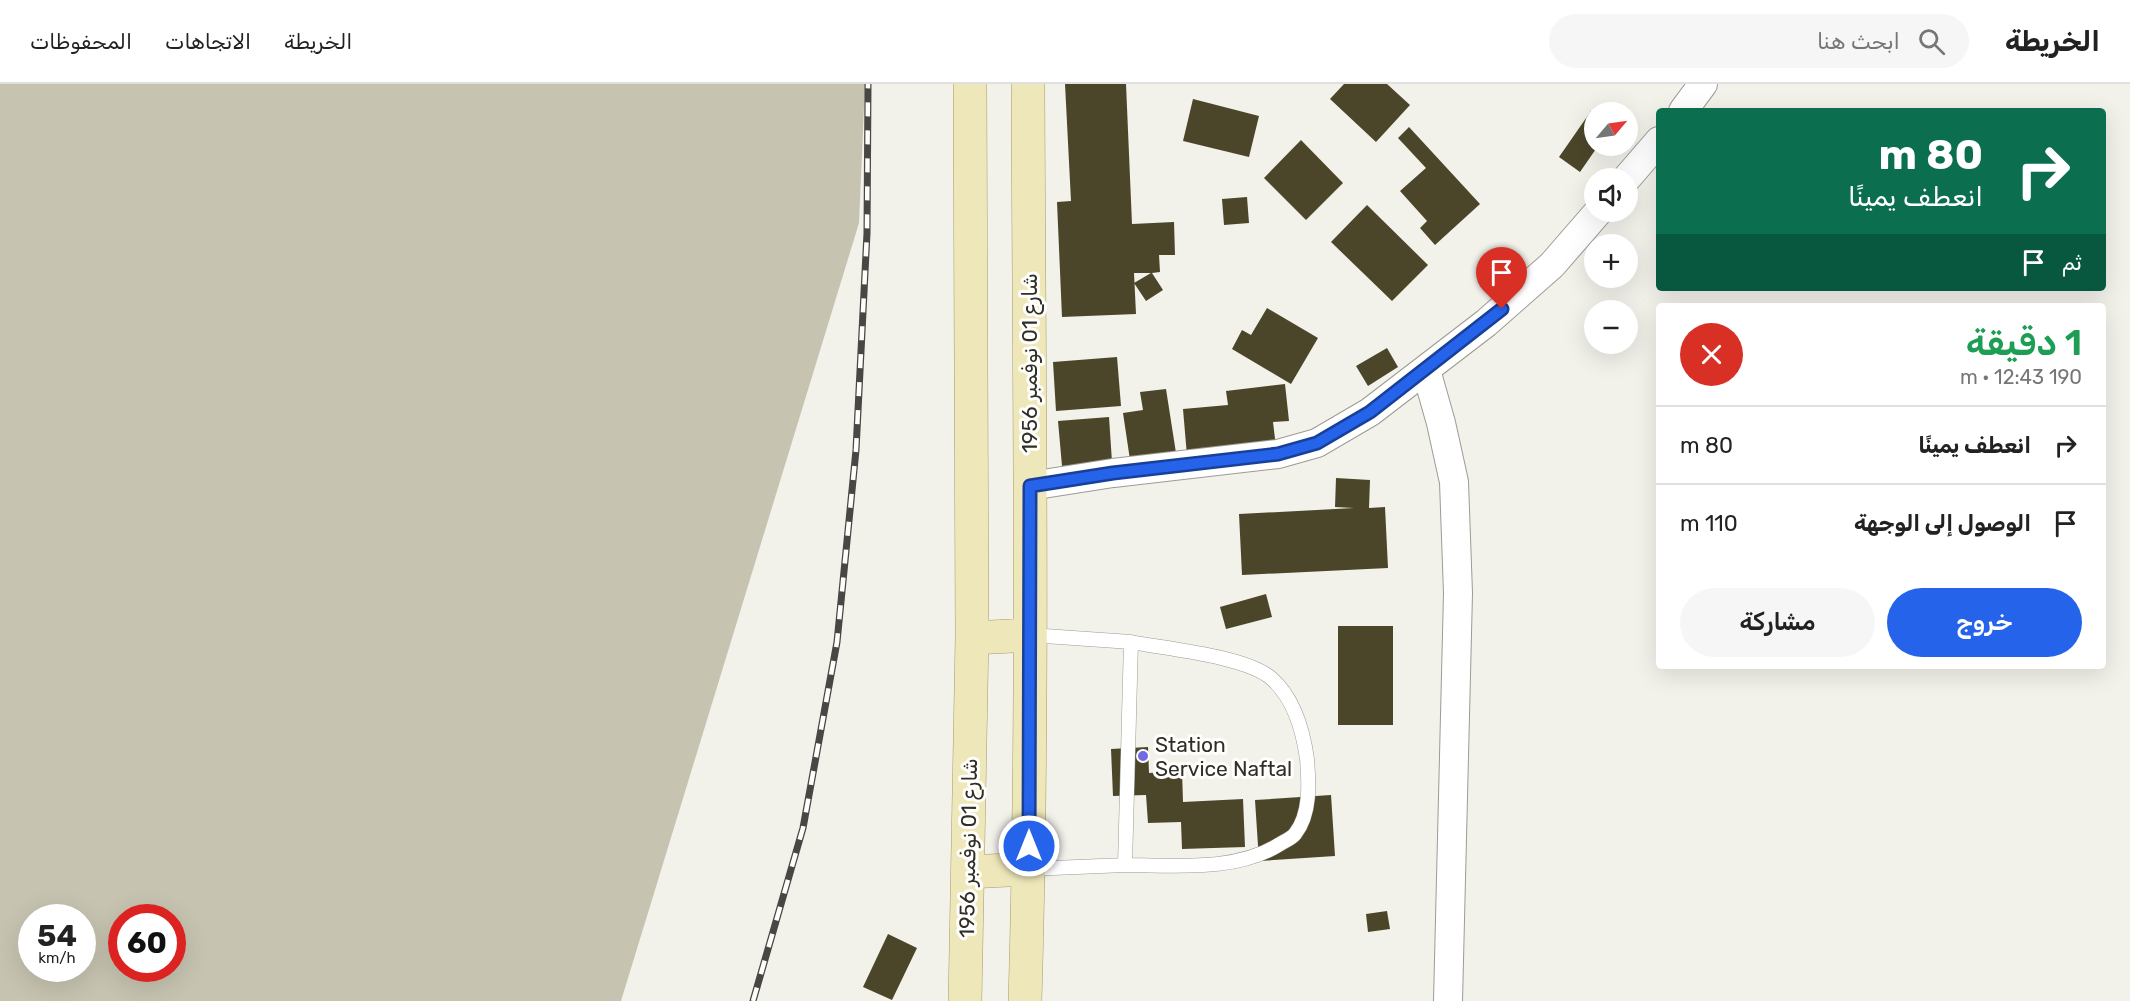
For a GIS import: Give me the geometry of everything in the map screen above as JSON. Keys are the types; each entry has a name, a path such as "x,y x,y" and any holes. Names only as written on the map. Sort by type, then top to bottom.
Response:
{"main road":[{"name":"شارع 01 نوفمبر 1956","path":"965,1001 972,638 970,84"},
{"name":"شارع 01 نوفمبر 1956","path":"1025,1001 1029,869 1030,635 1028,84"},
{"path":"972,638 1030,635"},
{"path":"968,872 1029,869"}],"street":[{"path":"1685,108 1703,84"},
{"path":"1636,168 1656,144"},
{"path":"1030,486 1113,473 1278,454 1317,443 1370,412 1486,323 1552,265 1589,222"},
{"path":"1426,370 1444,433 1454,482 1457,571 1448,1001"}],"lane":[{"path":"1029,869 1125,865 1207,865 1262,856 1295,835 1306,809 1309,781 1304,735 1289,700 1270,678 1248,664 1131,642 1030,635"},
{"path":"1125,865 1131,642"}],"shaded area":[{"path":"0,84 865,84 859,223 621,1001 0,1001"}],"building":[{"path":"1065,84 1126,84 1132,224 1174,222 1175,255 1159,255 1160,272 1152,273 1163,290 1146,301 1135,284 1136,314 1062,317 1057,202 1071,201","holes":["1134,273 1151,273 1134,283"]},
{"path":"1344,84 1387,84 1410,105 1376,142 1330,99"},
{"path":"1193,99 1259,116 1249,157 1183,141"},
{"path":"1584,121 1584,156 1591,156 1580,172 1559,157"},
{"path":"1409,127 1480,204 1435,245 1420,228 1427,221 1400,191 1426,168 1398,138"},
{"path":"1301,140 1343,183 1306,220 1264,178"},
{"path":"1247,197 1249,223 1224,225 1222,199"},
{"path":"1367,205 1428,265 1392,301 1331,242"},
{"path":"1267,308 1318,338 1291,384 1232,349 1242,330 1251,335"},
{"path":"1387,348 1398,367 1368,386 1356,366"},
{"path":"1117,357 1121,406 1056,411 1053,362"},
{"path":"1285,384 1289,421 1273,422 1276,447 1187,456 1183,409 1228,405 1226,391"},
{"path":"1166,389 1176,453 1130,460 1123,413 1143,410 1140,392"},
{"path":"1109,417 1112,462 1062,466 1058,421"},
{"path":"1336,478 1370,480 1369,508 1385,507 1388,568 1242,575 1239,514 1354,508 1335,507"},
{"path":"1266,594 1272,617 1226,629 1220,607"},
{"path":"1338,626 1393,626 1393,725 1338,725"},
{"path":"1148,747 1149,773 1182,771 1183,802 1243,799 1245,847 1182,849 1181,822 1148,823 1146,795 1113,796 1111,749"},
{"path":"1331,795 1335,856 1259,861 1255,800"},
{"path":"1387,911 1390,929 1368,932 1366,914"},
{"path":"888,934 917,948 892,1000 863,987"}],"railway":[{"path":"753,1001 803,828 837,642 856,450 867,233 868,84"}],"place":[{"name":"Station Service Naftal","path":"1143,756"}],"route":[{"path":"1029,846 1030,486 1113,473 1193,466 1278,454 1317,443 1370,412 1502,309"}]}
